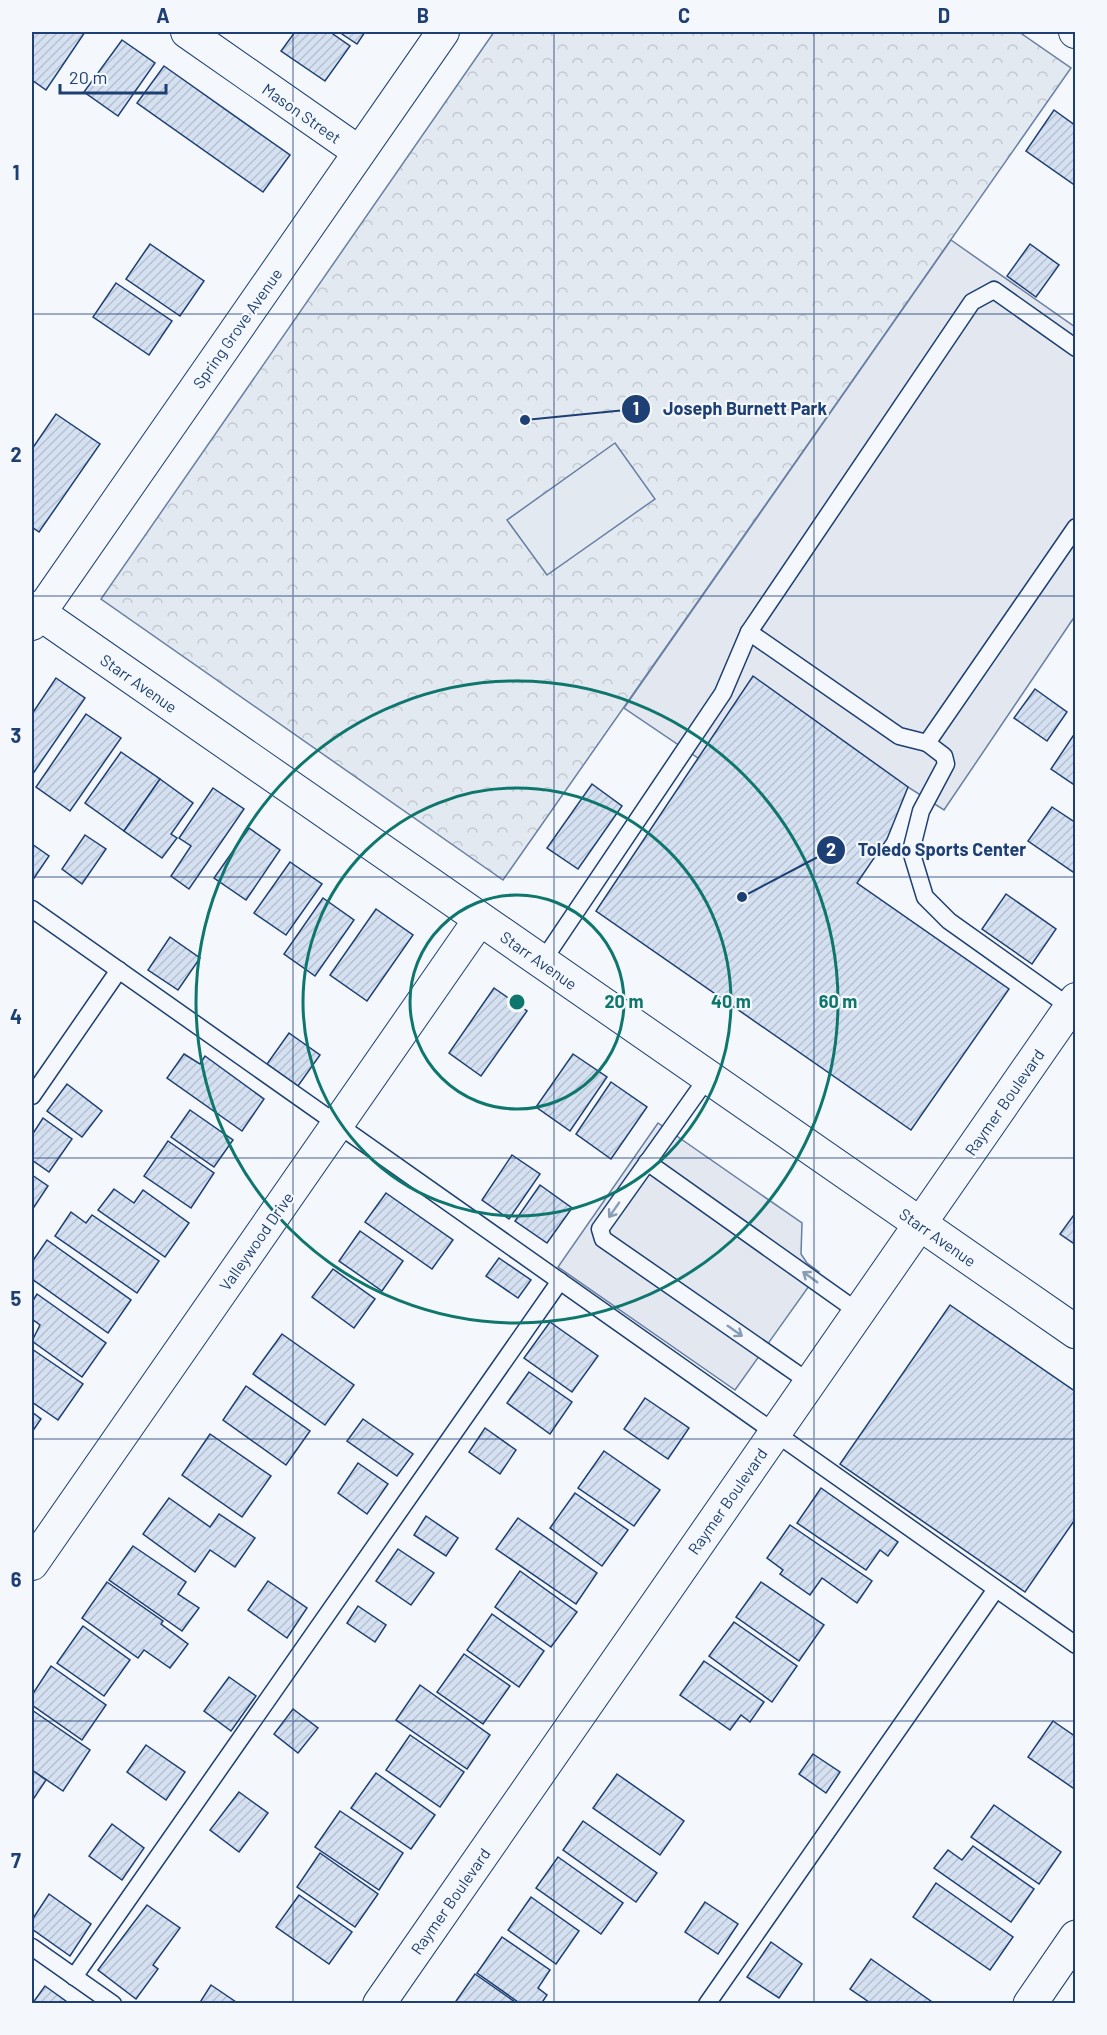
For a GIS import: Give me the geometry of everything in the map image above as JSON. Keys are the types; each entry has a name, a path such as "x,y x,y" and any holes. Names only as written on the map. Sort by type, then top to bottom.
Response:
{"main road":[{"name":"Starr Avenue","path":"34,615 480,919 1076,1332"},
{"path":"1030,2004 1076,1937"}],"street":[{"name":"Mason Street","path":"187,32 359,152"},
{"name":"Spring Grove Avenue","path":"34,615 443,32"},
{"name":"Valleywood Drive","path":"32,1564 480,919"},
{"name":"Raymer Boulevard","path":"379,2004 1074,1002"}],"lane":[{"path":"542,962 723,693 749,632 972,302 994,290 1076,348"},
{"path":"927,743 1076,527"},
{"path":"749,632 898,736 927,743 944,756 946,764 921,811 911,851 925,897 949,921 1074,1002"},
{"path":"32,909 1076,1645"},
{"path":"32,1096 119,970"},
{"path":"708,1077 600,1229 603,1239 809,1382"},
{"path":"647,1162 858,1311"},
{"path":"75,1977 560,1281"},
{"path":"707,2004 996,1589"},
{"path":"32,1947 113,2004"}],"green space":[{"path":"494,32 1019,32 1071,68 503,880 101,599"},
{"path":"615,443 655,499 547,575 507,520"}],"shaded area":[{"path":"951,240 1075,327 1075,616 944,810 908,787 698,758 624,708"},
{"path":"658,1123 802,1223 801,1254 807,1263 819,1272 735,1390 558,1267"}],"building":[{"path":"32,32 85,32 46,90 32,80"},
{"path":"295,32 330,32 350,46 325,81 281,51"},
{"path":"339,32 365,32 357,44"},
{"path":"122,40 155,63 118,116 84,92"},
{"path":"164,66 290,155 263,192 137,103"},
{"path":"1054,110 1076,126 1076,186 1026,151"},
{"path":"150,244 204,281 180,316 126,279"},
{"path":"1030,244 1059,265 1036,297 1007,276"},
{"path":"116,283 172,321 149,355 93,317"},
{"path":"56,414 100,444 39,532 32,527 32,449"},
{"path":"753,676 908,787 887,839 857,883 1009,989 911,1130 596,911"},
{"path":"56,678 85,698 32,775 32,714"},
{"path":"1035,689 1067,712 1047,741 1014,718"},
{"path":"86,714 121,738 70,811 36,787"},
{"path":"1073,736 1076,738 1076,786 1051,769"},
{"path":"121,752 160,779 124,831 85,803"},
{"path":"160,779 193,803 171,834 177,838 162,858 124,831"},
{"path":"592,784 622,806 578,869 547,848"},
{"path":"213,788 244,809 189,889 171,876 191,846 179,838"},
{"path":"1052,807 1076,823 1076,874 1028,841"},
{"path":"249,828 280,850 246,900 214,878"},
{"path":"85,835 106,849 82,884 62,869"},
{"path":"32,844 49,856 32,881"},
{"path":"290,862 322,884 286,935 254,913"},
{"path":"1006,894 1056,929 1032,964 982,929"},
{"path":"323,898 354,920 315,976 284,954"},
{"path":"376,909 413,935 367,1001 330,975"},
{"path":"170,937 200,958 178,990 148,970"},
{"path":"494,988 527,1011 481,1076 449,1053"},
{"path":"289,1033 320,1055 298,1086 267,1064"},
{"path":"184,1054 200,1064 205,1056 264,1099 242,1131 167,1078"},
{"path":"573,1054 607,1077 570,1131 536,1107"},
{"path":"611,1082 647,1107 611,1159 576,1134"},
{"path":"67,1084 102,1111 82,1137 47,1111"},
{"path":"190,1110 233,1140 214,1167 171,1137"},
{"path":"43,1118 72,1139 49,1172 32,1160 32,1135"},
{"path":"168,1141 214,1173 191,1208 144,1176"},
{"path":"512,1155 540,1174 509,1219 482,1200"},
{"path":"32,1175 48,1186 32,1210"},
{"path":"540,1185 572,1208 547,1243 515,1221"},
{"path":"114,1189 134,1203 143,1190 189,1223 165,1257 98,1210"},
{"path":"386,1193 453,1240 432,1269 365,1222"},
{"path":"71,1212 86,1223 92,1215 159,1261 137,1293 55,1236"},
{"path":"1076,1212 1076,1245 1060,1234"},
{"path":"360,1231 403,1261 382,1291 339,1261"},
{"path":"47,1240 131,1300 108,1333 32,1279 32,1262"},
{"path":"499,1258 531,1280 518,1298 486,1276"},
{"path":"333,1269 375,1299 354,1328 312,1297"},
{"path":"37,1294 106,1343 82,1377 32,1341 40,1325 32,1319 32,1302"},
{"path":"950,1305 1076,1392 1076,1518 1025,1592 840,1464"},
{"path":"550,1322 598,1356 572,1392 524,1358"},
{"path":"282,1334 354,1385 325,1425 253,1374"},
{"path":"32,1349 83,1384 58,1420 32,1402"},
{"path":"529,1372 572,1402 550,1434 507,1403"},
{"path":"246,1386 310,1431 286,1465 223,1420"},
{"path":"645,1398 689,1428 668,1459 624,1429"},
{"path":"32,1412 41,1419 32,1432"},
{"path":"363,1419 413,1454 397,1476 347,1441"},
{"path":"485,1428 516,1450 500,1474 469,1452"},
{"path":"210,1434 271,1476 242,1517 182,1475"},
{"path":"604,1451 660,1490 634,1526 578,1488"},
{"path":"358,1463 388,1484 367,1514 338,1493"},
{"path":"821,1488 898,1542 888,1556 880,1550 866,1570 797,1523"},
{"path":"575,1493 628,1530 602,1566 550,1528"},
{"path":"169,1498 210,1527 219,1514 255,1538 235,1567 210,1550 195,1572 143,1534"},
{"path":"426,1516 458,1538 446,1556 414,1535"},
{"path":"518,1518 597,1573 576,1604 496,1549"},
{"path":"790,1525 872,1581 857,1603 822,1578 810,1595 780,1574 783,1570 767,1558"},
{"path":"133,1546 186,1582 178,1594 199,1608 182,1631 109,1580"},
{"path":"398,1549 434,1573 411,1605 376,1581"},
{"path":"520,1571 577,1612 551,1647 495,1607"},
{"path":"268,1581 307,1608 287,1638 248,1610"},
{"path":"107,1582 163,1621 161,1624 188,1644 170,1668 144,1650 138,1658 82,1618"},
{"path":"761,1582 824,1625 799,1661 736,1617"},
{"path":"358,1606 386,1625 375,1642 347,1623"},
{"path":"492,1614 544,1651 519,1687 467,1650"},
{"path":"734,1622 797,1666 772,1702 709,1656"},
{"path":"83,1626 130,1660 104,1696 57,1663"},
{"path":"464,1654 510,1686 483,1724 437,1692"},
{"path":"704,1661 764,1702 750,1722 741,1715 730,1730 680,1695"},
{"path":"51,1666 106,1705 82,1740 32,1705 32,1695"},
{"path":"229,1677 256,1696 231,1731 204,1711"},
{"path":"420,1685 490,1735 467,1769 396,1720"},
{"path":"293,1709 318,1728 298,1753 274,1734"},
{"path":"32,1710 90,1750 63,1791 32,1770"},
{"path":"1053,1721 1076,1737 1076,1790 1028,1757"},
{"path":"410,1735 464,1772 440,1807 386,1770"},
{"path":"146,1745 185,1772 166,1800 127,1772"},
{"path":"813,1754 840,1772 826,1793 799,1774"},
{"path":"32,1770 46,1780 32,1801"},
{"path":"376,1773 435,1815 411,1849 351,1808"},
{"path":"617,1774 684,1821 660,1855 593,1808"},
{"path":"239,1792 268,1813 239,1852 210,1830"},
{"path":"994,1805 1061,1852 1039,1884 971,1837"},
{"path":"340,1811 403,1853 379,1890 315,1847"},
{"path":"583,1821 657,1873 636,1902 563,1850"},
{"path":"112,1824 144,1848 122,1880 89,1856"},
{"path":"973,1846 1034,1889 1011,1922 934,1868 948,1850 962,1860"},
{"path":"320,1853 378,1894 355,1927 297,1887"},
{"path":"558,1857 623,1903 601,1934 536,1888"},
{"path":"936,1883 1013,1937 990,1970 913,1917"},
{"path":"49,1894 91,1924 70,1956 32,1929 32,1920"},
{"path":"299,1895 352,1932 329,1964 276,1927"},
{"path":"531,1897 579,1931 556,1964 508,1930"},
{"path":"705,1902 738,1924 718,1954 685,1932"},
{"path":"147,1905 180,1928 153,1965 158,1969 136,1999 98,1970"},
{"path":"502,1937 550,1970 538,1988 547,1995 541,2004 521,2004 477,1973"},
{"path":"771,1942 802,1964 779,1998 747,1977"},
{"path":"871,1959 935,2004 872,2004 850,1989"},
{"path":"475,1974 518,2004 454,2004"},
{"path":"211,1985 239,2004 199,2004"},
{"path":"45,1986 70,2004 32,2004"}],"place":[{"name":"Joseph Burnett Park","path":"525,420"},
{"name":"Toledo Sports Center","path":"742,897"}]}
